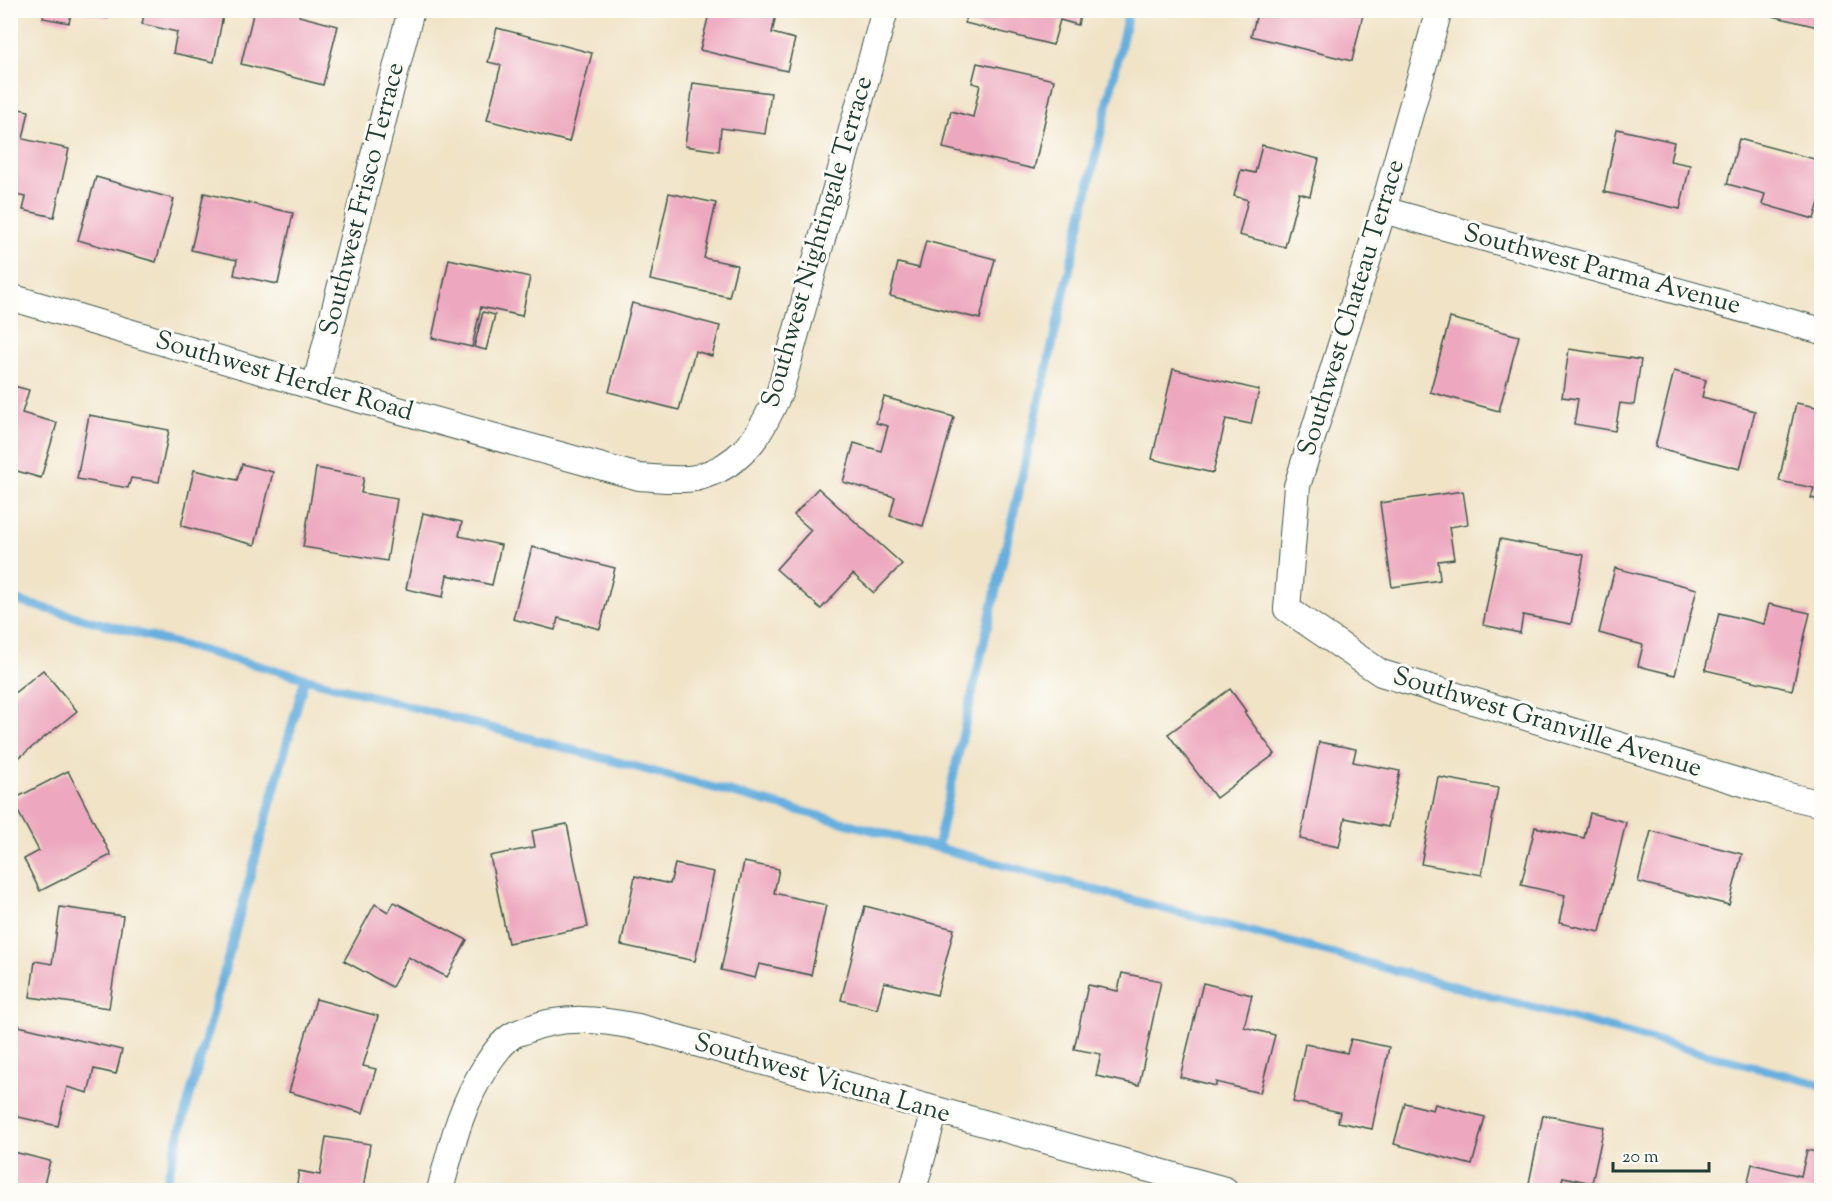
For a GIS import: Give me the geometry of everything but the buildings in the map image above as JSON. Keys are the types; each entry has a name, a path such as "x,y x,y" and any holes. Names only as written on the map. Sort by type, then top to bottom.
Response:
{"street":[{"name":"Southwest Frisco Terrace","path":"315,387 411,10"},
{"name":"Southwest Nightingale Terrace","path":"558,455 639,477 696,478 724,467 747,449 764,427 780,391 885,10"},
{"name":"Southwest Chateau Terrace","path":"1287,609 1297,486 1383,210 1440,10"},
{"name":"Southwest Parma Avenue","path":"1383,210 1821,331"},
{"name":"Southwest Herder Road","path":"10,297 315,387 558,455"},
{"name":"Southwest Granville Avenue","path":"1287,609 1381,673 1776,793 1821,804"},
{"name":"Southwest Vicuna Lane","path":"440,1191 460,1117 475,1084 495,1052 513,1035 544,1023 569,1020 602,1020 638,1027 1225,1191"},
{"path":"913,1191 935,1110"}],"waterway":[{"path":"937,847 1129,10"},
{"path":"10,599 1822,1085"},
{"path":"164,1190 305,678"}]}
